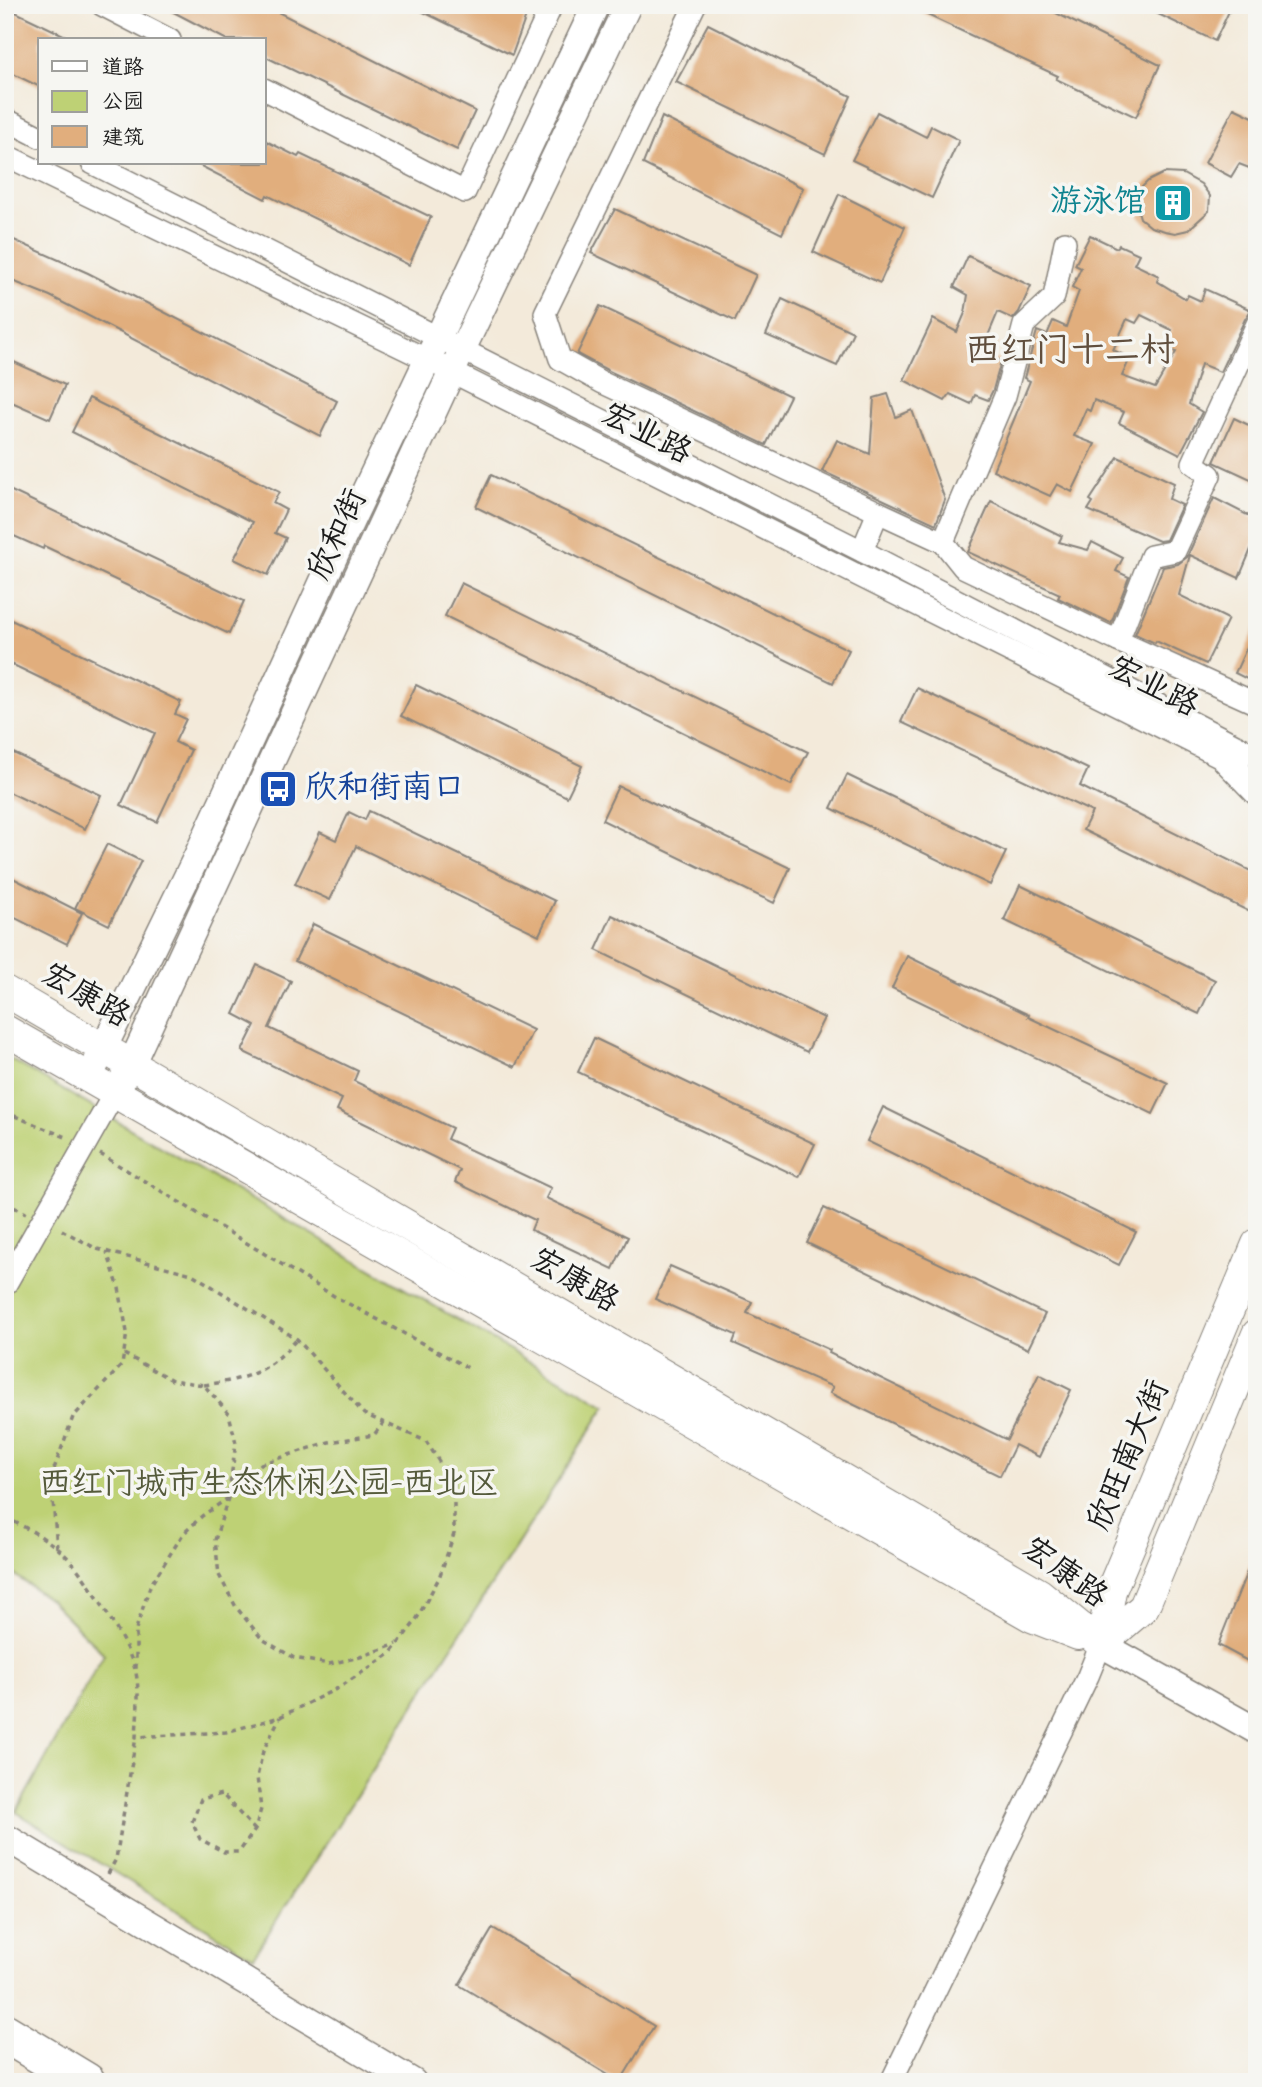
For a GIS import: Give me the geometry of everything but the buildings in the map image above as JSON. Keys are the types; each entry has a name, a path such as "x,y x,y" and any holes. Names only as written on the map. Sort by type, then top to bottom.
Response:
{"highway":[{"path":"15,2040 86,2082"},
{"path":"15,2040 105,2082"}],"main road":[{"name":"宏康路","path":"5,991 1040,1594 1101,1644"},
{"name":"宏康路","path":"5,1030 1032,1617 1101,1644"},
{"name":"欣旺南大街","path":"1101,1644 1111,1591 1257,1244"},
{"path":"1101,1644 1144,1606 1257,1334"}],"street":[{"path":"102,5 166,38"},
{"path":"266,90 465,192 552,5"},
{"name":"欣和街","path":"114,1094 131,1065 222,870 365,556 544,114 596,5"},
{"name":"欣和街","path":"89,1078 197,856 340,544 555,157 628,5"},
{"path":"695,5 545,313 560,359 603,383 943,542 963,567 1257,704"},
{"path":"544,114 534,160 537,167 545,166 555,157"},
{"path":"5,119 38,136"},
{"name":"宏业路","path":"5,155 445,355 862,551 1223,752 1257,776"},
{"name":"宏业路","path":"94,164 445,355 1223,752 1257,756"},
{"path":"943,542 1005,396 1024,325 1054,297 1065,242"},
{"path":"1118,641 1151,556 1175,551 1210,475 1193,463 1257,324"},
{"path":"862,551 878,512"},
{"path":"340,544 351,534 358,536 364,543 365,556"},
{"path":"1223,752 1257,792"},
{"path":"197,856 197,869 204,879 213,881 222,870"},
{"path":"6,1284 114,1094"},
{"path":"891,2082 1088,1676 1101,1644"},
{"name":"宏康路","path":"1101,1644 1257,1731"},
{"path":"5,1837 413,2082"}],"path":[{"path":"5,1112 86,1146 334,1296 470,1369"},
{"path":"5,1203 97,1249 192,1274 298,1339 364,1414 426,1441 454,1485 454,1534 439,1578 415,1622 390,1654 340,1687 281,1717 226,1732 136,1737"},
{"path":"57,1550 51,1478 73,1417 122,1365 124,1354 127,1332 107,1252"},
{"path":"124,1354 172,1380 204,1385 235,1381 267,1369 298,1339"},
{"path":"204,1385 229,1414 236,1443 228,1498 215,1540 219,1575 236,1607 262,1639 294,1658 329,1664 360,1657 399,1643"},
{"path":"98,1892 116,1859 136,1737 136,1629 150,1586 183,1534 202,1516 228,1498 261,1464 329,1442 374,1435 384,1422"},
{"path":"5,1518 22,1525 68,1558 108,1615 136,1671"},
{"path":"255,1830 222,1794 201,1799 191,1822 200,1839 224,1852 239,1852 255,1830 261,1809 257,1777 263,1751 281,1717"}],"green space":[{"name":"西红门城市生态休闲公园-西北区","path":"5,1056 606,1406 253,1957 16,1812 104,1654 51,1601 5,1568"}],"place":[{"name":"游泳馆","path":"1173,203"},
{"name":"欣和街南口","path":"278,789"}],"district":[{"name":"西红门十二村","path":"1070,352"}]}
